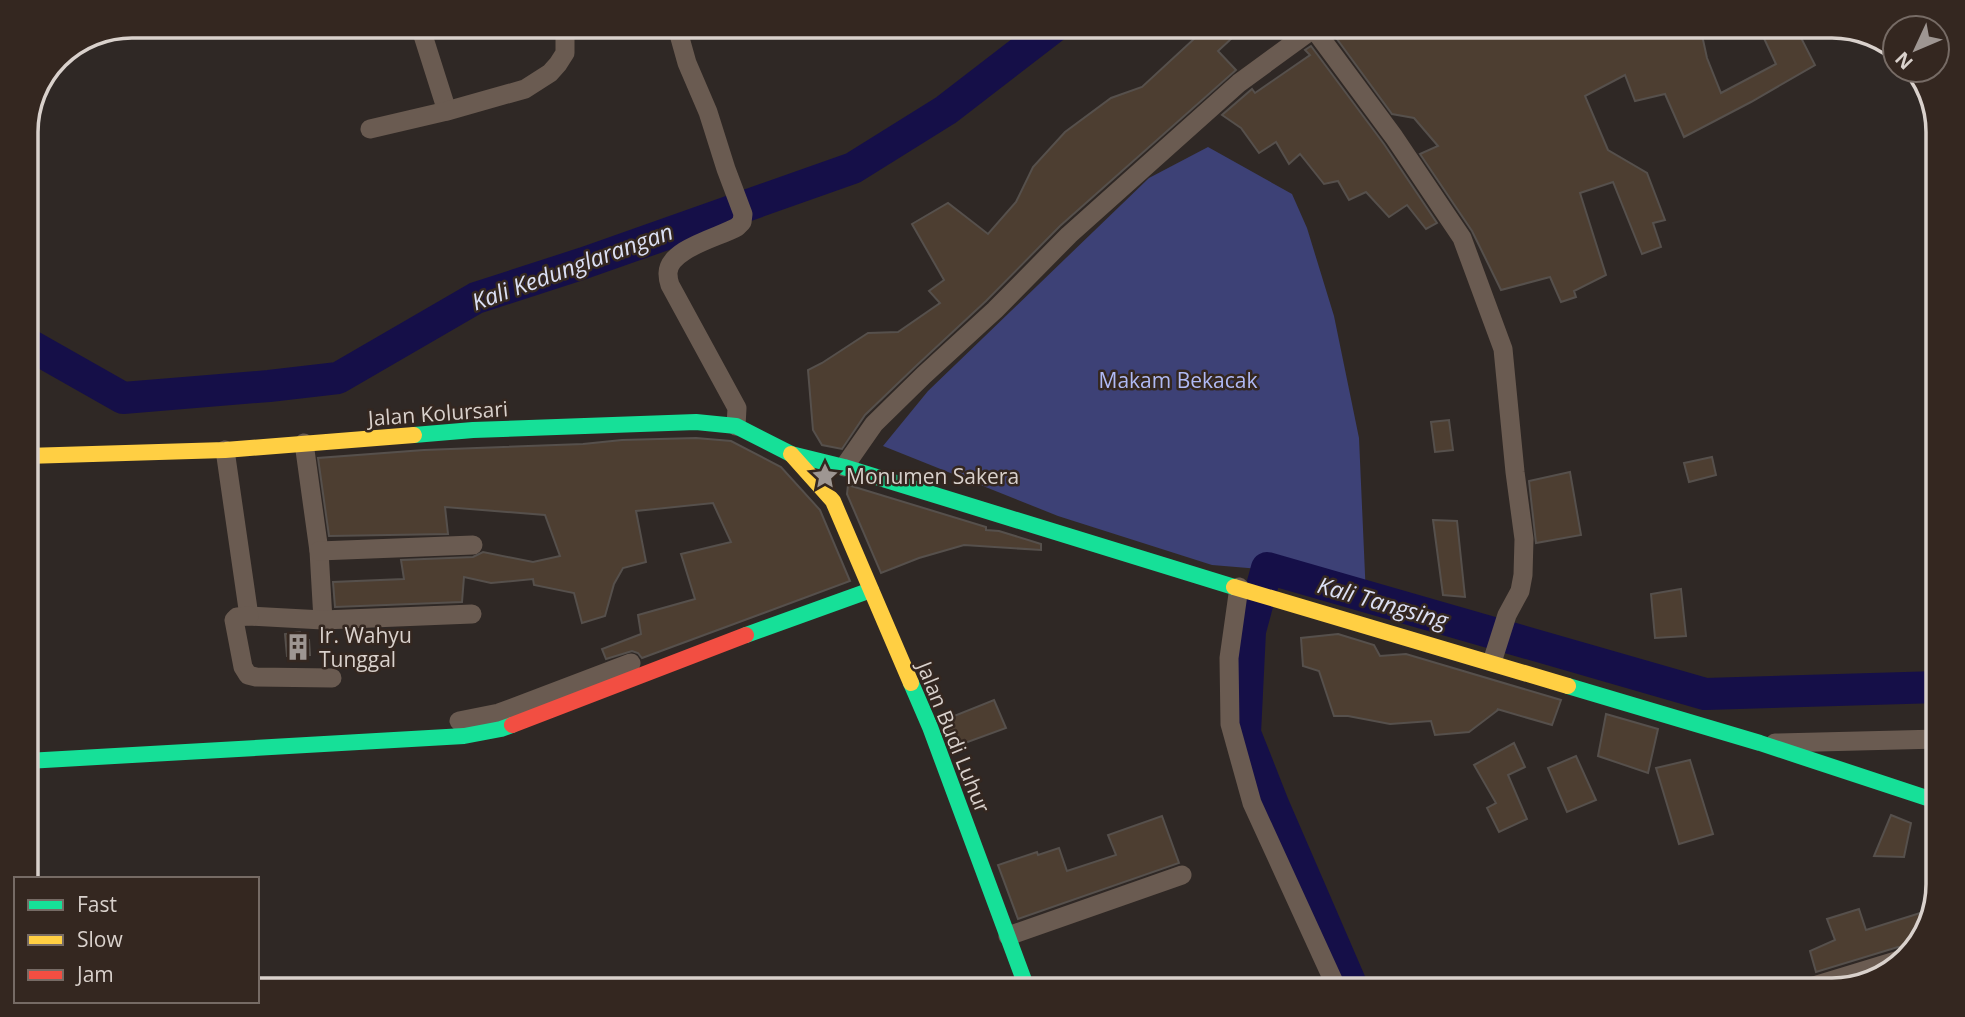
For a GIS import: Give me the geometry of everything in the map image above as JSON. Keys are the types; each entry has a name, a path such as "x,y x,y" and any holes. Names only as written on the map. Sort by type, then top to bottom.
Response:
{"street":[{"path":"425,39 447,111"},
{"path":"370,129 525,89 550,73 558,64 565,53 565,39"},
{"path":"680,39 743,214 742,222 737,227 692,246 670,265 667,273 670,285 737,408 736,426"},
{"path":"833,501 844,467 874,424 995,310 1069,235 1239,83 1300,39"},
{"path":"1324,39 1462,238 1503,349 1524,539 1523,575 1520,591 1503,627 1494,655"},
{"name":"Jalan Kolursari","path":"39,456 225,450 473,430 655,422 736,426 791,454 844,467 1265,596 1494,655 1926,798"},
{"path":"303,443 319,551 323,621"},
{"path":"225,450 249,617"},
{"name":"Jalan Budi Luhur","path":"791,454 833,501 930,727 1023,978"},
{"path":"319,551 473,545"},
{"path":"1241,588 1229,658 1230,724 1252,803 1332,978"},
{"path":"459,721 542,705 871,590"},
{"path":"332,678 248,675 243,667 234,620 237,617 249,617 323,621 472,614"},
{"path":"39,760 464,736 501,729 542,705 631,663"},
{"path":"1760,743 1926,739"},
{"path":"1008,936 1182,875"},
{"path":"1840,978 1881,965"}],"green space":[{"name":"Makam Bekacak","path":"1208,147 1292,194 1307,228 1334,316 1359,438 1366,597 1272,570 1212,565 1058,516 883,446 928,391 1149,178"}],"building":[{"path":"1194,39 1231,39 1218,51 1236,70 1060,226 986,301 865,415 842,449 822,445 813,430 808,370 868,333 898,332 940,303 929,291 944,280 912,224 948,203 988,234 1016,202 1033,167 1065,132 1111,98 1142,87"},
{"path":"1337,39 1703,39 1707,58 1721,93 1776,64 1764,39 1802,39 1815,65 1684,137 1665,94 1635,101 1625,75 1585,96 1608,150 1647,173 1665,220 1653,223 1661,247 1642,254 1613,182 1580,193 1606,275 1574,291 1576,297 1561,302 1550,277 1501,290 1472,231 1420,154 1438,146 1414,118 1392,114"},
{"path":"1311,46 1384,144 1437,223 1426,229 1407,205 1389,217 1366,192 1349,200 1338,181 1324,184 1300,154 1289,164 1276,142 1259,153 1241,128 1222,115 1252,89 1255,93 1310,55 1305,50"},
{"path":"1449,420 1453,450 1435,452 1431,422"},
{"path":"696,438 731,441 781,467 820,510 850,581 642,658 632,651 606,659 602,649 641,634 638,615 695,599 681,554 731,542 713,503 636,511 646,562 623,568 614,584 605,616 582,623 574,593 534,585 533,579 491,583 464,577 462,602 335,607 333,582 404,579 401,560 473,557 483,552 533,562 560,556 545,515 445,507 448,534 329,536 318,458 424,450"},
{"path":"1712,457 1716,475 1689,482 1684,463"},
{"path":"1570,472 1581,535 1536,543 1529,481"},
{"path":"848,485 986,527 986,530 999,531 1041,544 1041,550 964,545 881,573 847,494"},
{"path":"1433,520 1457,521 1465,597 1443,595"},
{"path":"1681,589 1686,636 1655,638 1651,594"},
{"name":"Ir. Wahyu Tunggal","path":"300,632 301,640 309,640 310,655 287,656 285,634"},
{"path":"1338,634 1374,645 1380,656 1406,654 1561,700 1552,725 1497,709 1469,732 1435,735 1431,721 1390,724 1334,716 1319,671 1303,666 1301,638"},
{"path":"994,700 1006,728 954,747 944,720"},
{"path":"1606,714 1658,729 1648,773 1598,756"},
{"path":"1514,743 1525,767 1508,775 1527,819 1499,832 1487,808 1496,803 1474,765"},
{"path":"1576,756 1596,800 1567,812 1548,768"},
{"path":"1690,760 1713,834 1679,844 1656,768"},
{"path":"1891,815 1911,823 1904,857 1874,856"},
{"path":"1162,816 1179,863 1018,919 998,865 1059,848 1067,871 1116,855 1108,835"},
{"path":"1859,909 1866,930 1922,913 1911,937 1902,947 1816,972 1810,951 1835,940 1827,919"}],"waterway":[{"name":"Kali Kedunglarangan","path":"39,350 123,398 338,378 476,298 584,263 853,168 946,110 1038,39"},
{"name":"Kali Tangsing","path":"1348,978 1245,733 1250,631 1267,568 1705,694 1926,687"}],"traffic: fast":[{"path":"414,435 473,430 696,422 736,426 791,454 844,467 1234,587"},
{"path":"746,635 871,590"},
{"path":"911,683 930,727 1023,978"},
{"path":"1568,686 1760,743 1926,798"},
{"path":"39,760 464,736 512,725"}],"traffic: slow":[{"path":"39,456 225,450 414,435"},
{"path":"791,454 833,501 911,683"},
{"path":"1234,587 1568,686"}],"traffic: jam":[{"path":"512,725 746,635"}],"place":[{"name":"Monumen Sakera","path":"825,476"},
{"name":"Ir. Wahyu Tunggal","path":"298,647"}]}
